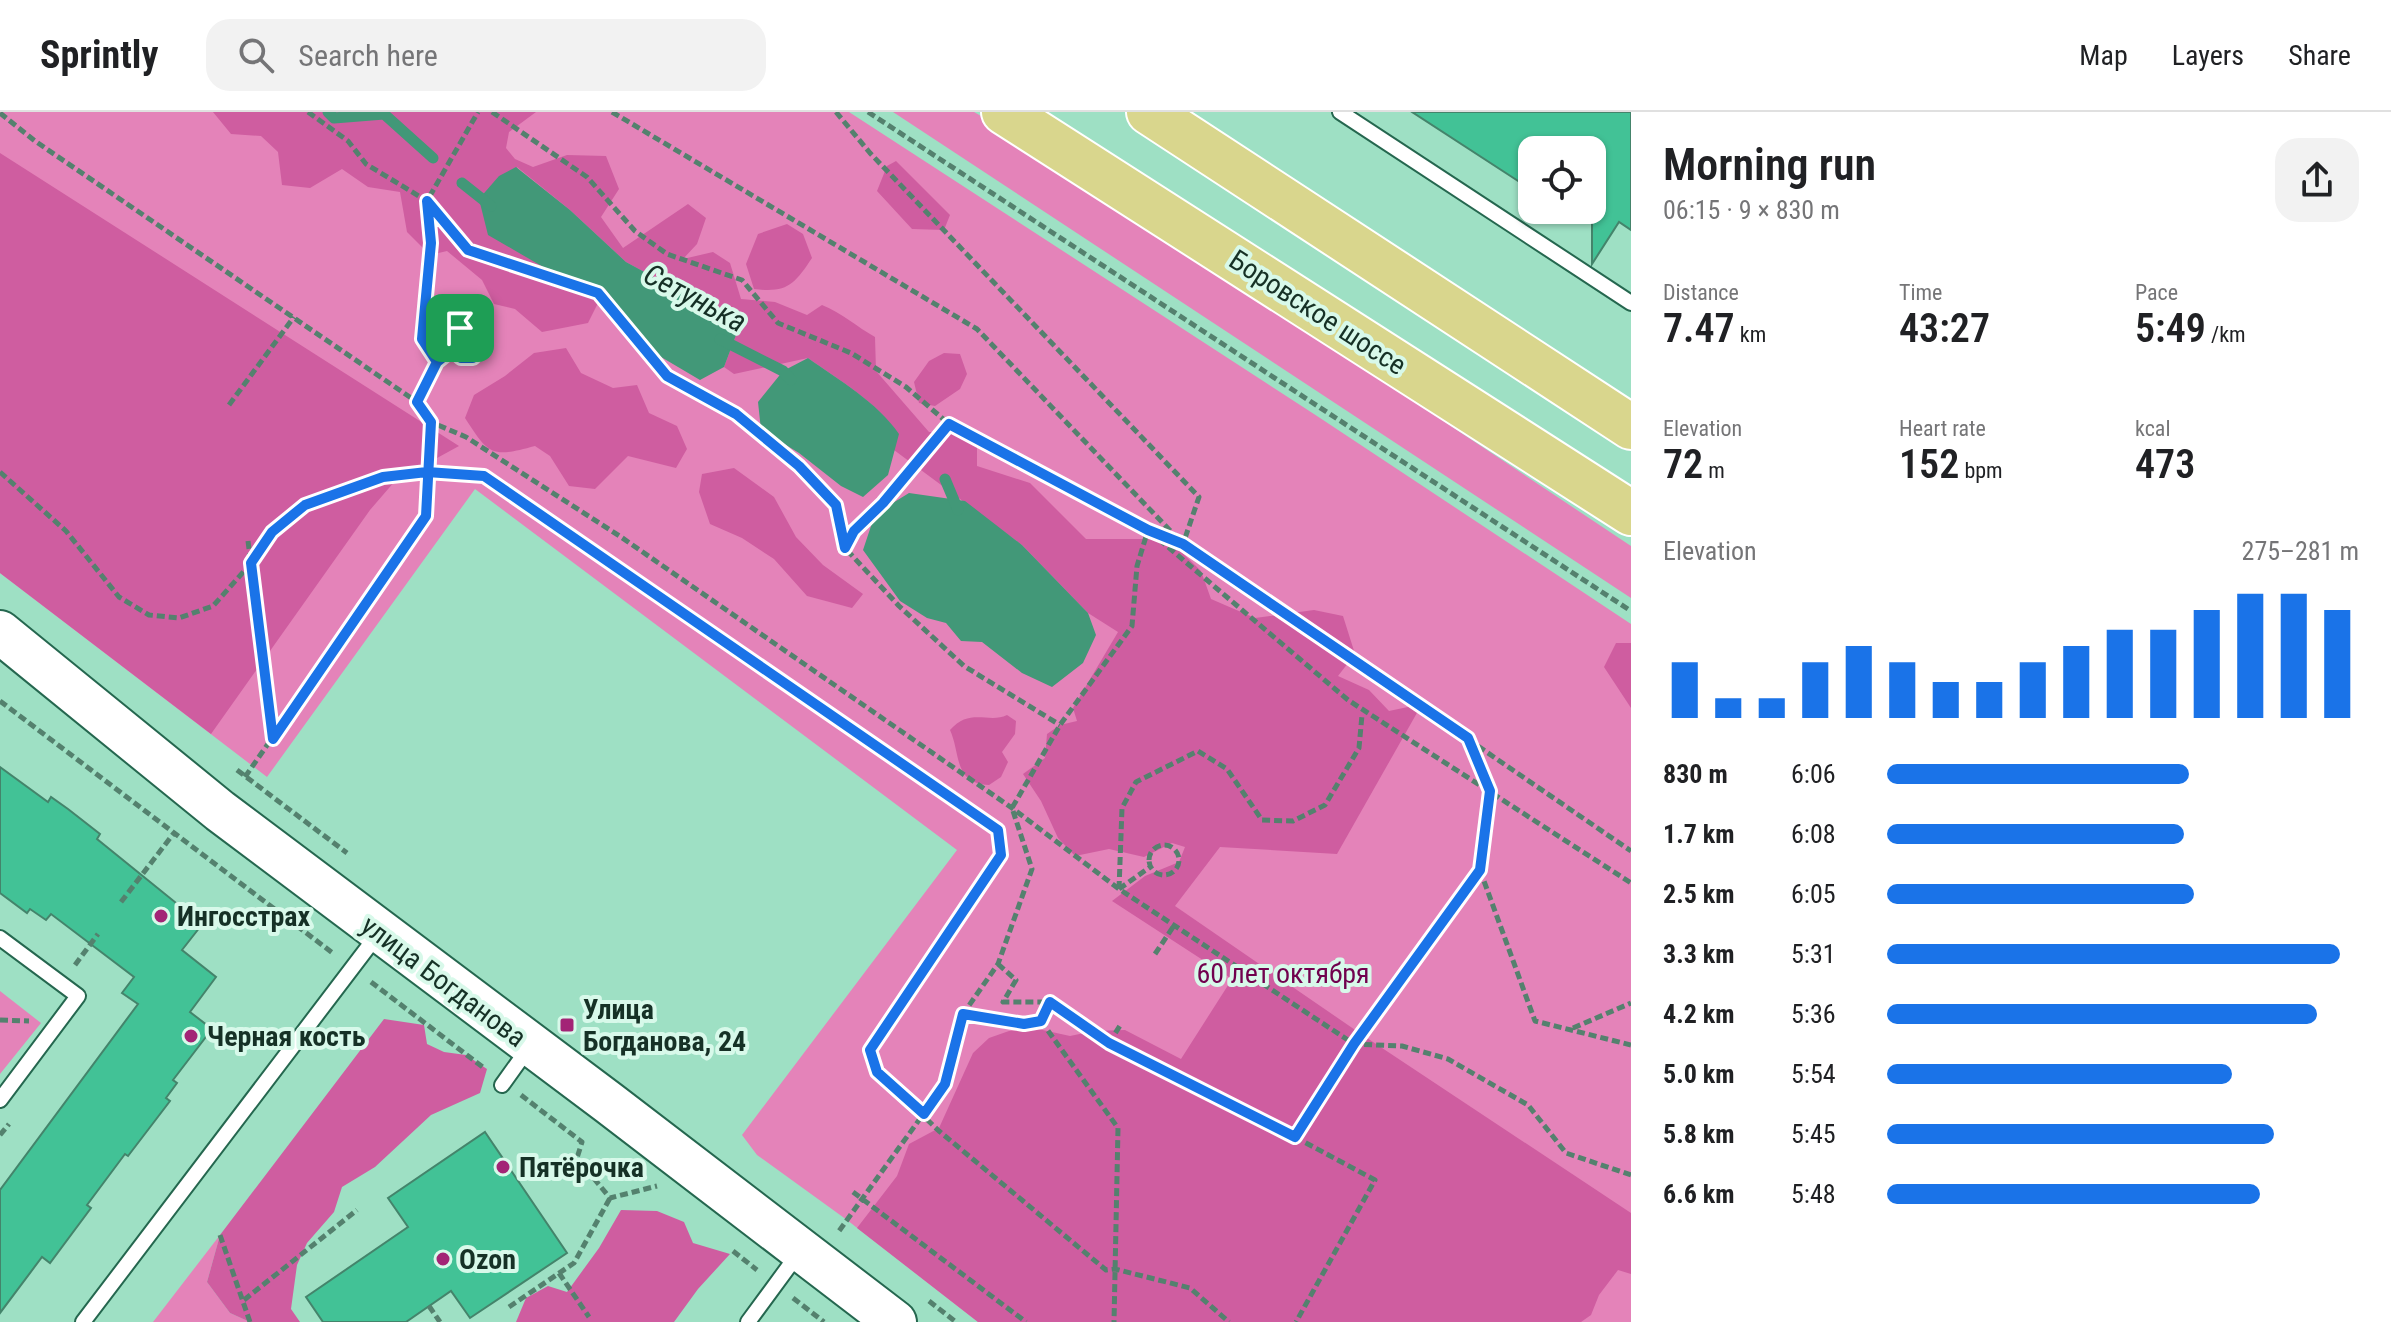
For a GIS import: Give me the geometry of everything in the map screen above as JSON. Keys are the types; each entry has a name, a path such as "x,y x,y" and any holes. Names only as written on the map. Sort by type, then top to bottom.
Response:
{"main road":[{"name":"Боровское шоссе","path":"1004,112 1631,513"},
{"path":"1149,112 1631,427"}],"street":[{"name":"улица Богданова","path":"0,632 220,811 895,1322"}],"lane":[{"path":"1340,112 1631,303"},
{"path":"83,1322 379,932"},
{"path":"0,938 78,996 0,1100"},
{"path":"503,1084 530,1046"},
{"path":"748,1322 800,1251"}],"path":[{"path":"308,112 348,141 366,164 427,201 468,250 598,293 667,376 736,414 799,466 836,505 845,548 899,606 964,666 1060,725"},
{"path":"437,362 422,339 431,243 427,201 478,112"},
{"path":"492,112 587,177 635,231 667,254 742,280 778,323 851,353 906,387 949,424 1148,530 1183,544"},
{"path":"612,112 977,329 1183,544 1631,851"},
{"path":"836,112 870,153 1199,497 1183,544"},
{"path":"868,112 1631,611"},
{"path":"0,113 35,141 417,402 431,422 466,437 621,537 1012,808 1119,889 1175,924 1277,996 1354,1044 1402,1046 1448,1059 1528,1105 1566,1153 1631,1175"},
{"path":"229,405 294,317"},
{"path":"460,328 472,328 481,336 481,349 473,358 461,358 452,350 451,338 460,328"},
{"path":"417,402 437,362 452,350"},
{"path":"245,777 426,516 431,422"},
{"path":"845,548 854,531 883,503 949,424"},
{"path":"0,472 66,531 119,597 149,615 179,618 213,606 251,563 272,532 305,505 383,477 427,472 484,476 998,830 1001,855 870,1050 877,1072 939,1131 1106,1270 1115,1269 1190,1288 1229,1322"},
{"path":"838,1232 945,1084 963,1014 998,964 1032,869 1012,808 1060,725 1132,626 1137,566 1148,530"},
{"path":"1148,530 1348,700 1631,883"},
{"path":"248,541 273,739"},
{"path":"0,701 582,1142 577,1158 610,1198"},
{"path":"1119,889 1122,808 1136,782 1198,751 1227,769 1262,820 1293,821 1325,805 1359,748 1362,715"},
{"path":"1468,738 1490,791 1480,870 1535,1021 1573,1028 1631,1045"},
{"path":"121,902 174,833"},
{"path":"1170,845 1179,854 1179,866 1171,875 1158,875 1150,867 1149,855 1157,846 1170,845"},
{"path":"1119,889 1150,867"},
{"path":"1295,1137 1354,1044 1480,870"},
{"path":"1155,954 1175,924"},
{"path":"61,983 98,934"},
{"path":"998,964 1016,980 1003,1002 1050,1002 1109,1043 1375,1180 1296,1322"},
{"path":"1041,1021 1050,1002"},
{"path":"1573,1028 1631,1003"},
{"path":"963,1014 1024,1024 1041,1021"},
{"path":"1041,1021 1118,1128 1114,1322"},
{"path":"1109,1043 1121,1024"},
{"path":"509,1307 574,1263 610,1198 660,1185"},
{"path":"853,1192 1026,1322"},
{"path":"244,1300 357,1210"},
{"path":"220,1235 250,1322"},
{"path":"726,1245 824,1322"},
{"path":"559,1273 589,1317"},
{"path":"429,1306 440,1322"}],"green space":[{"name":"60 лет октября","path":"0,112 849,112 1631,624 1631,1322 978,1322 847,1220 757,1155 742,1135 957,850 475,489 267,777 0,573"},
{"path":"893,112 974,112 1011,133 1631,546 1631,598"},
{"path":"0,991 41,1023 0,1074"},
{"path":"220,1235 207,1282 230,1313 250,1322 153,1322"}],"shaded area":[{"path":"213,112 536,112 509,132 506,148 515,159 533,167 567,155 606,156 619,189 601,217 623,248 688,204 706,218 697,244 683,259 713,252 730,263 741,299 775,302 807,315 822,305 875,337 876,371 929,432 977,435 977,466 1030,483 1086,539 1168,539 1201,571 1211,599 1255,618 1314,610 1343,616 1355,654 1338,676 1369,690 1389,711 1422,704 1337,854 1220,847 1175,906 1631,1213 1631,1274 1618,1270 1599,1295 1591,1315 1581,1322 978,1322 857,1228 897,1176 909,1144 939,1128 973,1053 989,1038 1009,1031 1038,1029 1070,1036 1125,1030 1181,1059 1232,979 1112,901 1145,876 1179,862 1185,847 1172,843 1144,857 1109,849 1075,856 1058,838 1041,801 1023,774 1045,758 1047,734 1060,725 1077,721 1073,708 1118,632 1088,613 1022,545 894,450 898,434 889,422 857,392 808,358 734,374 724,367 738,330 713,309 626,262 570,210 517,167 545,268 605,289 588,323 542,332 515,309 494,304 482,280 447,251 430,255 407,232 400,192 368,187 342,169 310,188 282,185 278,152 261,136 231,134"},
{"path":"0,153 459,446 395,481 370,510 211,734 0,573"},
{"path":"896,161 950,215 944,230 912,229 877,191 887,166"},
{"path":"516,167 570,210 626,262 713,309 738,330 724,367 700,380 656,354 605,289 545,268 488,235 479,199 499,176"},
{"path":"787,224 803,234 812,258 789,285 774,290 754,289 746,264 758,234"},
{"path":"566,348 581,373 613,388 637,385 649,413 677,426 687,449 676,468 628,456 595,489 569,486 550,456 535,446 500,452 492,450 480,440 465,418 474,395 534,353"},
{"path":"944,353 960,354 967,374 960,389 935,406 919,403 914,382 929,361"},
{"path":"808,358 869,402 899,434 888,475 863,497 841,486 799,453 761,430 758,402 783,371"},
{"path":"734,468 774,497 796,537 823,565 863,594 852,608 807,596 774,559 742,538 710,524 699,492 702,474"},
{"path":"909,493 965,501 1022,545 1088,613 1096,635 1083,663 1052,687 1022,673 982,642 961,641 946,623 927,618 900,601 863,550 875,514"},
{"path":"1616,643 1631,643 1631,708 1604,667"},
{"path":"1007,715 1016,721 1015,734 1002,752 1008,762 1001,777 989,785 969,779 960,766 950,730 965,719"},
{"path":"384,1019 424,1025 427,1044 444,1052 466,1055 487,1069 480,1093 431,1115 375,1167 342,1187 334,1212 307,1243 297,1265 291,1309 300,1322 250,1322 230,1313 207,1282 220,1235"},
{"path":"621,1210 657,1211 684,1222 693,1243 730,1254 698,1289 674,1322 516,1322 526,1298 548,1286 567,1292 599,1248"}],"building":[{"path":"1412,112 1631,112 1631,230 1619,222 1592,264 1592,224 1606,224 1606,136 1518,136 1518,181"},
{"path":"0,767 48,802 51,797 68,809 100,834 97,839 186,911 183,914 200,927 182,950 216,977 190,1012 212,1029 173,1080 177,1083 166,1098 170,1101 87,1205 91,1208 50,1263 42,1257 0,1313 0,1190 138,1004 122,993 134,977 51,914 46,920 30,909 27,913 0,893"},
{"path":"485,1132 567,1253 470,1318 451,1291 406,1322 323,1322 306,1297 408,1227 388,1198"}],"waterway":[{"name":"Сетунька","path":"328,112 334,118 384,114 433,158"},
{"name":"Сетунька","path":"462,183 491,206"},
{"name":"Сетунька","path":"720,339 783,371 791,380"},
{"name":"Сетунька","path":"945,479 958,510"}],"place":[{"name":"Ингосстрах","path":"161,916"},
{"name":"Улица Богданова, 24","path":"567,1025"},
{"name":"Черная кость","path":"191,1036"},
{"name":"Пятёрочка","path":"503,1167"},
{"name":"Ozon","path":"443,1259"}],"route":[{"path":"460,328 451,338 452,350 437,362 417,402 431,422 427,472 426,516 273,739 251,563 272,532 305,505 383,477 427,472 484,476 998,830 1001,855 870,1050 877,1072 924,1114 945,1084 963,1014 1024,1024 1041,1021 1050,1002 1109,1043 1295,1137 1354,1044 1480,870 1490,791 1468,738 1183,544 1148,530 949,424 883,503 854,531 845,548 836,505 799,466 736,414 667,376 598,293 468,250 427,201 431,243 422,339 437,362 452,350 461,358 473,358 481,349 481,336 472,328 460,328"}]}
